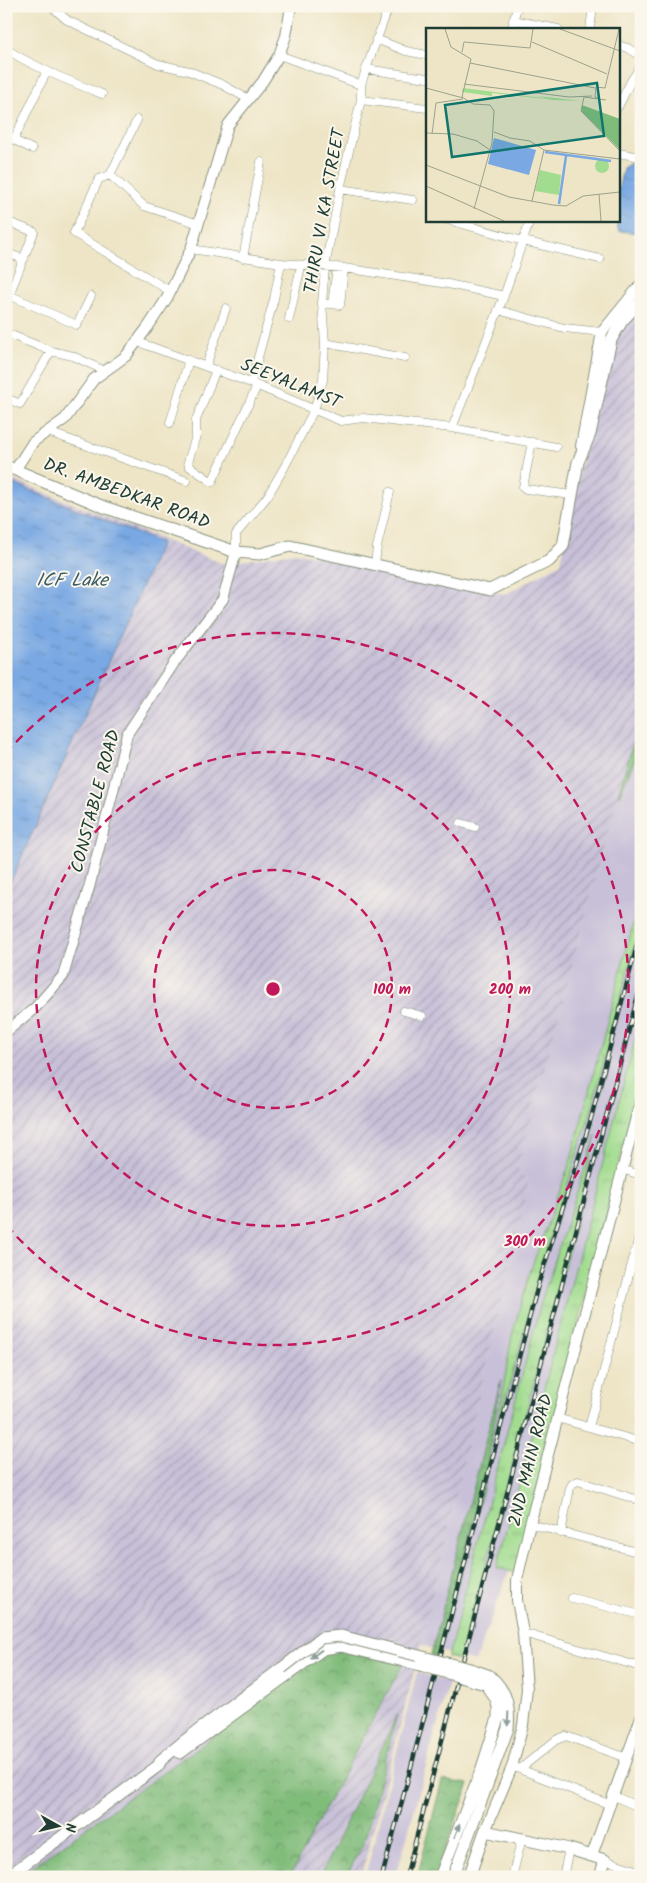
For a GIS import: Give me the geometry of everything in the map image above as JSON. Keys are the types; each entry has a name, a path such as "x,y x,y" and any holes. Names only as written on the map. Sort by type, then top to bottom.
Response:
{"main road":[{"name":"DR. AMBEDKAR ROAD","path":"11,468 104,507 236,552 260,554 290,546 490,590 549,561 563,546 578,462 590,434 611,340 622,321 641,301"},
{"path":"7,1877 158,1766 161,1760 183,1742 321,1638 341,1636 470,1669 488,1680 496,1699 498,1718 482,1768 440,1877"},
{"path":"158,1766 164,1766 323,1649 334,1646 403,1660 499,1684 507,1698 508,1728 453,1877"},
{"path":"469,1877 484,1831 570,1849 605,1860 600,1877"}],"street":[{"path":"51,6 67,20 158,64 188,71 223,85 248,99"},
{"path":"11,468 33,442 65,419 94,379 126,356 138,342 170,291 191,249 228,125 262,81 279,55 286,36 291,6"},
{"name":"THIRU VI KA STREET","path":"236,552 236,534 267,497 314,410 322,380 325,342 322,303 325,268 340,189 361,100 361,85 389,6"},
{"path":"512,28 517,6"},
{"path":"590,28 593,6"},
{"path":"513,20 553,28"},
{"path":"376,39 406,51 426,55"},
{"path":"620,46 641,56"},
{"path":"6,50 47,71 102,94"},
{"path":"279,55 361,85"},
{"path":"620,103 641,66"},
{"path":"366,69 426,78"},
{"path":"32,149 10,138 47,71"},
{"path":"361,100 426,108"},
{"path":"137,120 110,175 99,179 74,233 170,291"},
{"path":"620,153 641,157"},
{"path":"243,258 261,162"},
{"path":"110,175 144,206 199,224"},
{"path":"340,189 413,200"},
{"path":"6,221 34,232 8,299 77,325 92,296"},
{"path":"452,221 523,241 600,259"},
{"path":"452,428 504,296 530,221"},
{"path":"191,249 301,266 340,268 448,284 504,296"},
{"path":"6,253 24,259"},
{"path":"216,370 196,420 196,436 188,462 189,466 212,482 254,384 281,263"},
{"path":"289,319 301,266"},
{"path":"322,303 340,305 340,268"},
{"path":"578,462 602,332 641,284"},
{"path":"206,366 226,308"},
{"path":"498,310 564,328 602,332"},
{"path":"6,333 51,351 73,356 105,372"},
{"name":"SEEYALAMST","path":"138,342 254,384 341,421 363,418 452,428 556,447"},
{"path":"325,342 405,358"},
{"path":"6,398 20,404 51,351"},
{"path":"170,423 189,360"},
{"path":"48,432 187,481"},
{"path":"532,442 523,487 572,495"},
{"path":"374,564 390,492"},
{"name":"CONSTABLE ROAD","path":"6,1032 36,1007 63,976 90,884 127,734 174,663 223,599 236,552"},
{"path":"461,824 475,827"},
{"path":"404,1011 422,1016"},
{"name":"2ND MAIN ROAD","path":"484,1831 516,1768 523,1725 527,1689 523,1633 517,1600 517,1580 557,1418 641,1098"},
{"path":"621,1170 641,1175"},
{"path":"589,1427 641,1229"},
{"path":"557,1418 641,1442"},
{"path":"561,1533 570,1488 575,1482 578,1481 641,1501"},
{"path":"530,1524 641,1553"},
{"path":"572,1598 641,1615"},
{"path":"523,1633 641,1668"},
{"path":"592,1855 627,1758 637,1739 641,1717"},
{"path":"516,1768 556,1740 566,1736 627,1758"},
{"path":"516,1768 641,1808"},
{"path":"512,1877 522,1838"},
{"path":"562,1877 570,1849"},
{"path":"605,1860 641,1872"}],"shaded area":[{"path":"641,306 641,710 518,1168 529,1184 421,1645 361,1877 6,1877 6,477 224,564 294,552 506,594 561,563 606,337"},
{"path":"641,710 641,1074 509,1571 475,1662 421,1645 529,1184 518,1168"},
{"path":"417,1672 449,1682 396,1877 365,1877"}],"green space":[{"path":"641,715 641,744 619,796 618,795"},
{"path":"641,894 641,922 590,1115 552,1231 495,1437 512,1335 531,1269 570,1163"},
{"path":"641,1017 641,1077 516,1573 497,1568"},
{"path":"596,1135 568,1252 461,1661 448,1657 542,1299"},
{"path":"501,1380 486,1477 438,1657 431,1655"},
{"path":"338,1650 403,1664 290,1877 18,1877 222,1730 324,1653"},
{"path":"397,1715 364,1842 346,1877 320,1877"},
{"path":"442,1780 469,1784 436,1877 417,1877"}],"water":[{"path":"636,160 641,161 641,233 619,231 615,221 620,221 620,182 623,168"},
{"name":"ICF Lake","path":"6,481 161,543 6,892"}],"railway":[{"path":"382,1877 538,1285 590,1122 641,930"},
{"path":"406,1877 641,984"}]}
